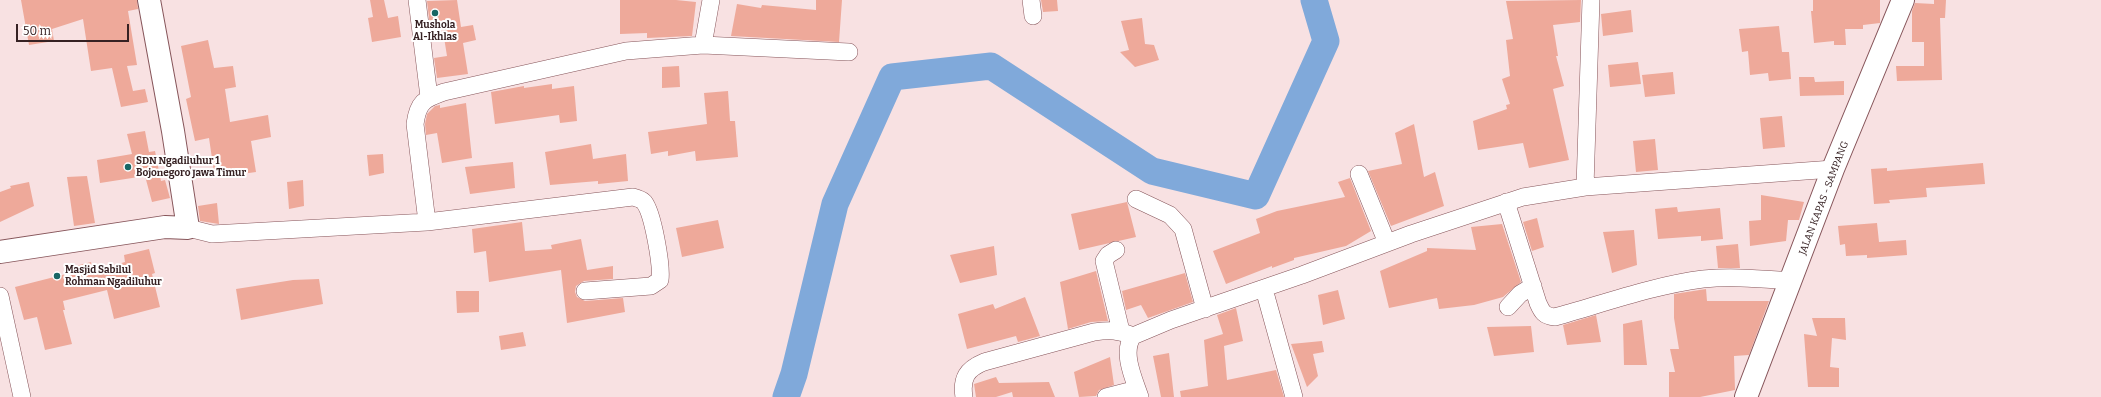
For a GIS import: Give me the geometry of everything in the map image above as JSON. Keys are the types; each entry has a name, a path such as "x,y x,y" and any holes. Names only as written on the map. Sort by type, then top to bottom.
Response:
{"street":[{"path":"149,0 174,131 188,228"},
{"path":"417,0 429,97"},
{"path":"703,45 711,0"},
{"path":"1585,187 1591,0"},
{"name":"JALAN KAPAS - SAMPANG","path":"1746,397 1834,169 1903,0"},
{"path":"427,222 415,124 417,112 422,103 429,97 626,51 703,45 849,52"},
{"path":"964,397 964,379 973,366 1088,334 1110,330 1127,333 1171,320 1506,202 1585,187 1834,169"},
{"path":"1359,174 1387,243"},
{"path":"0,252 165,227 188,228 212,234 427,222 633,197 642,200 648,209 661,270 660,280 651,286 585,291"},
{"path":"1136,199 1170,215 1183,229 1204,309"},
{"path":"1506,202 1533,286 1543,313 1547,316 1555,317 1673,285 1703,279 1730,277 1792,281"},
{"path":"1106,397 1139,393 1128,350 1130,341 1104,261 1108,255 1116,250"},
{"path":"1508,308 1520,294 1533,286"},
{"path":"1264,288 1294,397"},
{"path":"0,296 22,397"}],"building":[{"path":"21,0 137,0 138,9 128,11 137,65 127,66 133,91 145,89 148,102 121,107 112,68 91,71 83,19 52,29 54,41 29,45"},
{"path":"370,0 384,0 388,18 398,16 401,37 372,42 368,18 373,17"},
{"path":"457,0 461,27 473,25 476,40 463,43 468,74 437,78 434,58 447,56 442,25 430,27 427,1"},
{"path":"620,0 676,0 696,2 692,36 647,38 647,33 620,34"},
{"path":"816,0 842,0 839,42 731,36 737,4 761,8 762,5 816,10"},
{"path":"1041,0 1057,0 1058,11 1043,12"},
{"path":"1581,0 1580,22 1553,25 1558,56 1556,56 1564,86 1553,89 1569,160 1529,168 1523,143 1478,150 1473,121 1507,109 1506,105 1510,104 1502,79 1510,76 1506,40 1513,39 1506,1"},
{"path":"1813,0 1880,0 1880,23 1863,25 1863,29 1845,29 1846,45 1834,45 1834,41 1814,43 1811,11 1813,11"},
{"path":"1934,0 1946,0 1945,18 1940,18 1942,80 1897,81 1896,66 1924,66 1924,42 1912,42 1912,11 1915,3 1934,4"},
{"path":"1631,10 1633,32 1603,36 1601,14"},
{"path":"1142,18 1145,44 1154,45 1159,60 1135,67 1120,52 1129,50 1121,21"},
{"path":"1779,26 1782,52 1789,52 1791,79 1769,81 1768,73 1750,75 1748,51 1742,52 1739,29"},
{"path":"208,40 214,68 233,66 236,87 225,89 230,122 268,115 271,137 251,141 256,172 242,174 240,169 214,172 209,138 195,141 186,99 191,97 181,46"},
{"path":"1638,62 1641,84 1610,87 1608,65"},
{"path":"679,66 680,87 662,88 662,67"},
{"path":"1673,72 1675,94 1645,97 1642,75"},
{"path":"1799,77 1814,77 1815,82 1844,81 1844,95 1800,96"},
{"path":"552,84 552,89 574,86 577,121 560,123 559,115 495,124 491,92 524,86 524,88"},
{"path":"728,91 730,121 735,121 738,157 696,161 695,151 668,156 668,151 651,154 648,132 707,124 704,93"},
{"path":"466,103 472,158 442,163 437,133 426,135 425,124 427,114 435,106 440,105 440,108"},
{"path":"1782,116 1785,147 1763,149 1760,118"},
{"path":"1414,124 1424,177 1435,172 1444,206 1391,226 1368,171 1402,164 1395,133"},
{"name":"SDN Ngadiluhur 1 Bojonegoro Jawa Timur","path":"145,131 149,152 155,151 161,181 165,180 170,198 152,202 145,176 100,183 97,160 132,154 127,134"},
{"path":"1655,139 1658,170 1636,172 1633,141"},
{"path":"591,144 593,159 626,154 628,181 598,184 598,181 550,185 545,152"},
{"path":"383,154 384,173 369,176 367,155"},
{"path":"513,162 515,188 470,194 465,167"},
{"path":"1983,163 1985,184 1926,188 1927,197 1889,200 1890,203 1874,204 1871,169 1887,168 1887,171"},
{"path":"87,176 95,223 74,226 67,177"},
{"path":"1350,178 1371,231 1346,246 1294,258 1294,260 1272,268 1272,266 1226,284 1213,251 1260,233 1256,219 1277,211 1345,197 1338,182"},
{"path":"303,180 304,206 289,209 287,182"},
{"path":"29,182 34,206 0,222 0,192 11,188 10,186"},
{"path":"1761,195 1804,202 1799,220 1788,220 1786,241 1750,246 1749,221 1761,220"},
{"path":"1127,202 1136,237 1079,250 1071,214"},
{"path":"217,203 219,224 200,221 198,206"},
{"path":"1677,207 1678,212 1720,208 1723,239 1701,241 1701,236 1658,239 1655,209"},
{"path":"1537,218 1544,247 1532,251 1523,222"},
{"path":"718,220 724,248 682,257 676,228"},
{"path":"522,222 525,251 552,249 551,245 581,239 587,270 613,266 613,279 584,281 576,286 575,292 577,297 585,301 623,298 625,312 567,323 561,270 489,282 486,251 474,253 472,229"},
{"path":"1877,223 1879,242 1906,240 1907,255 1867,258 1867,255 1846,256 1845,244 1840,245 1838,226"},
{"path":"1502,224 1521,282 1503,297 1474,305 1439,309 1437,298 1389,308 1380,271 1427,251 1427,248 1476,250 1471,227"},
{"path":"1634,230 1637,265 1612,273 1603,232"},
{"path":"1738,244 1740,268 1718,268 1716,246"},
{"path":"994,246 997,275 960,283 950,255"},
{"path":"149,249 155,273 152,274 160,307 114,319 107,290 63,301 65,310 63,310 72,344 45,350 37,317 24,320 15,287 70,273 68,268 91,262 93,271 125,262 124,255"},
{"path":"1096,271 1108,321 1091,322 1068,329 1060,282"},
{"path":"1185,273 1193,302 1148,318 1141,305 1126,310 1122,291"},
{"path":"319,279 323,304 241,320 236,289 293,280"},
{"path":"1706,289 1707,301 1769,301 1749,355 1734,356 1735,390 1700,397 1669,397 1669,372 1675,372 1670,349 1679,349 1674,318 1674,294"},
{"path":"1338,290 1345,319 1323,325 1318,295"},
{"path":"456,291 479,291 479,312 457,313"},
{"path":"1025,297 1040,336 1018,342 1016,336 967,349 958,314 993,304 995,309"},
{"path":"1236,308 1243,341 1224,346 1227,380 1276,370 1284,397 1181,397 1180,391 1208,386 1204,340 1223,334 1217,315"},
{"path":"1596,315 1601,342 1567,345 1563,325"},
{"path":"1812,318 1845,318 1846,340 1832,338 1830,367 1839,368 1839,387 1808,387 1804,334 1817,336"},
{"path":"1642,320 1647,365 1624,365 1623,324"},
{"path":"1531,326 1534,352 1494,356 1487,327"},
{"path":"523,332 526,346 501,350 499,336"},
{"path":"1322,341 1324,352 1313,354 1318,376 1307,387 1291,344"},
{"path":"1169,353 1174,397 1161,397 1153,356"},
{"path":"1110,357 1114,385 1099,390 1096,396 1079,397 1074,372"},
{"path":"996,377 999,383 1049,382 1055,397 1013,397 1012,392 996,397 976,397 974,384"}],"waterway":[{"path":"786,397 794,374 835,204 892,77 991,66 1152,171 1256,196 1326,41 1314,0"}],"place":[{"name":"Mushola Al-Ikhlas","path":"435,13"},
{"name":"SDN Ngadiluhur 1 Bojonegoro Jawa Timur","path":"128,167"},
{"name":"Masjid Sabilul Rohman Ngadiluhur","path":"57,276"}]}
